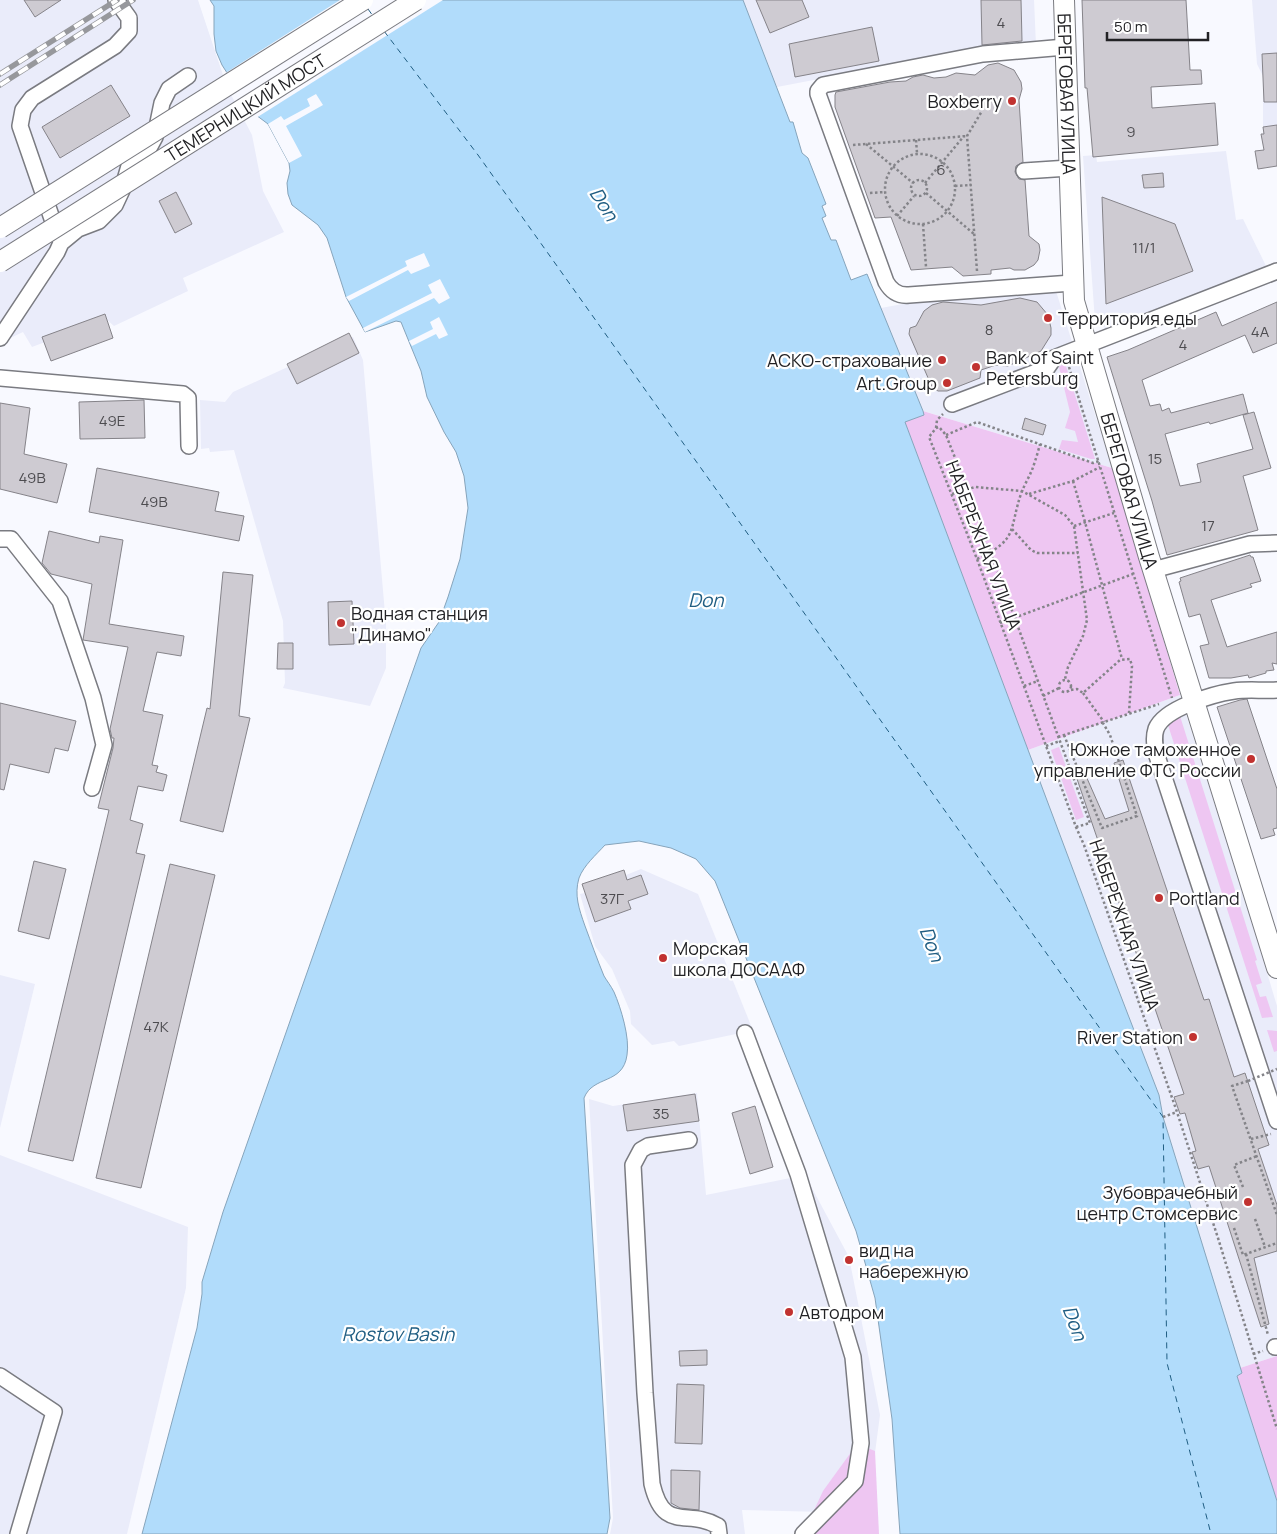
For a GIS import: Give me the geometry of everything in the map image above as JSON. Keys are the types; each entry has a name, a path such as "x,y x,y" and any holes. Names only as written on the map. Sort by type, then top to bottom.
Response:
{"main road":[{"name":"ТЕМЕРНИЦКИЙ МОСТ","path":"0,228 362,0"},
{"name":"ТЕМЕРНИЦКИЙ МОСТ","path":"0,262 416,0"},
{"name":"БЕРЕГОВАЯ УЛИЦА","path":"1064,0 1068,168 1074,301 1143,572 1194,701 1277,968"}],"street":[{"path":"61,243 20,126 23,110 32,98 115,46 129,31 129,18 116,0"},
{"path":"1065,47 983,54 823,85 818,94 886,282 891,290 900,295 909,296 1072,282"},
{"path":"0,338 61,243 78,229 100,221 115,205 122,190 128,166 148,150 155,137 162,103 169,89 188,76"},
{"path":"1024,171 1068,168"},
{"path":"952,404 1047,368 1054,358 1277,271"},
{"path":"0,378 182,394 188,398 189,446"},
{"path":"0,539 11,539 60,601 93,698 104,745 92,788"},
{"path":"1143,572 1250,544 1277,543"},
{"path":"1277,690 1235,691 1194,701 1168,715 1157,727 1154,739 1157,756 1277,1121"},
{"path":"745,1033 798,1174 853,1357 861,1443 855,1481 803,1534"},
{"path":"689,1140 657,1144 641,1150 634,1165 652,1484 655,1497 667,1514 678,1518 711,1522 718,1526 719,1534"},
{"path":"0,1376 54,1412 18,1534"}],"path":[{"path":"925,183 966,136 982,111"},
{"path":"853,145 966,136"},
{"path":"966,136 977,271"},
{"path":"916,140 917,153"},
{"path":"866,144 913,183"},
{"path":"917,153 933,156 943,162 952,173 955,186 954,198 947,211 940,218 923,224 907,222 897,216 888,205 884,192 886,180 893,166 908,155 917,153"},
{"path":"913,183 921,180 927,188 926,193 921,197 914,195"},
{"path":"913,183 911,188 914,195"},
{"path":"955,186 970,185"},
{"path":"870,193 884,192"},
{"path":"926,193 974,234"},
{"path":"897,216 914,195"},
{"path":"923,224 926,267"},
{"path":"1064,354 1114,513 1143,572 1176,711"},
{"path":"1076,827 1090,823 946,435 977,422 1093,463 1099,462"},
{"name":"НАБЕРЕЖНАЯ УЛИЦА","path":"946,435 939,428 936,428 929,437 977,559 1087,854 1177,1112 1277,1428"},
{"path":"977,559 1007,540 1012,529 1022,491 1032,470 1040,444"},
{"path":"1027,495 1072,481 1100,467"},
{"path":"1072,481 1122,659"},
{"path":"952,494 975,487 1022,491 1065,515 1074,526 1087,611 1086,629 1068,667 1065,679 1060,682 1059,688"},
{"path":"1074,526 1114,513"},
{"path":"1012,529 1031,550 1037,553 1078,553"},
{"path":"1000,623 1102,584 1143,572"},
{"path":"1083,693 1122,659 1130,659 1132,662 1129,714"},
{"path":"1065,679 1072,684 1070,690"},
{"path":"1024,686 1038,681"},
{"path":"1059,688 1063,692 1077,689 1083,693 1103,722 1110,735 1137,816 1102,828 1064,735"},
{"path":"1044,696 1059,688"},
{"path":"1046,746 1064,735 1163,702"},
{"path":"1277,1069 1232,1086 1277,1215"},
{"path":"1164,1117 1177,1112"},
{"path":"1251,1139 1266,1135"},
{"path":"1243,1187 1234,1165 1257,1156"},
{"path":"1255,1219 1265,1247"},
{"path":"1234,1228 1243,1255 1277,1243"},
{"path":"1246,1254 1274,1345"}],"shaded area":[{"path":"0,0 198,0 227,87 252,135 263,191 284,232 183,278 188,291 114,326 106,319 32,347 23,332 0,343"},
{"path":"743,0 1034,0 1036,45 981,48 777,87"},
{"path":"1252,0 1277,0 1277,144 1263,146 1263,76 1257,64"},
{"path":"1226,151 1236,220 1243,219 1266,266 1109,330 1095,321 1083,156 1096,155 1097,162"},
{"path":"1055,288 1112,468 923,411 881,308 952,295"},
{"path":"353,337 363,360 386,625 386,668 370,706 283,688 285,683 283,621 234,450 210,452 209,448 201,449 200,400 225,402 233,392"},
{"path":"1065,363 1095,459 1059,449 1062,440 1078,442 1075,431 1065,428 1070,412 1059,367"},
{"path":"923,411 1112,468 1180,695 1028,750 905,422 924,415"},
{"path":"1180,695 1277,1006 1277,1356 1240,1368 1163,1117 1159,1095 1028,750"},
{"path":"1180,716 1257,960 1255,961 1262,983 1256,985 1260,997 1266,996 1273,1017 1262,1018 1168,725 1170,720"},
{"path":"1059,747 1084,817 1076,820 1051,750"},
{"name":"Морская школа ДОСААФ","path":"641,869 698,894 752,1028 736,1034 679,1046 674,1041 652,1045 631,1024 630,1011 612,969 595,946 580,894 617,886 616,879"},
{"path":"0,975 35,984 0,1128"},
{"path":"1267,1030 1277,1031 1277,1051 1274,1052"},
{"path":"697,1093 706,1195 805,1175 849,1257 880,1415 867,1513 742,1510 745,1534 610,1534 613,1518 589,1099 613,1106"},
{"path":"0,1155 188,1227 186,1288 127,1534 0,1534"},
{"path":"1277,1356 1277,1501 1237,1376 1242,1373 1240,1368"},
{"path":"857,1444 875,1451 879,1534 803,1534 823,1491"}],"water":[{"name":"Don","path":"210,0 743,0 790,122 793,122 802,153 808,158 826,204 822,206 826,216 822,218 831,240 836,240 851,280 867,274 923,411 924,415 905,422 1159,1095 1163,1117 1242,1373 1237,1376 1277,1501 1277,1534 900,1534 892,1419 875,1298 856,1231 715,881 696,859 671,848 639,841 605,845 584,869 579,878 577,890 579,908 585,926 604,976 614,992 619,1006 628,1048 624,1065 620,1071 594,1086 584,1098 610,1518 607,1534 142,1534 197,1328 202,1282 223,1212 421,648 439,622 448,597 460,559 468,508 464,476 456,452 427,397 421,371 401,322 396,321 365,332 346,297 327,238 318,225 292,205 287,183 290,171 289,163 268,124 252,112 222,65 216,51 214,6"}],"pier":[{"path":"340,0 443,0 256,118 250,114 224,74"},
{"path":"316,94 323,105 286,126 302,156 289,163 268,124 281,116 284,120 310,106 307,99"},
{"path":"424,253 430,266 411,274 408,270 349,301 346,297 407,266 405,261"},
{"path":"440,279 450,298 439,304 434,298 365,332 363,328 432,293 428,285"},
{"path":"439,317 448,335 439,339 436,334 412,346 409,341 433,329 430,322"}],"building":[{"path":"24,0 61,0 35,17"},
{"path":"756,0 802,0 809,17 770,33"},
{"path":"981,0 1021,0 1022,41 982,45"},
{"path":"1082,0 1186,0 1190,70 1201,70 1202,84 1151,87 1152,108 1215,103 1218,145 1093,157 1087,88 1085,88"},
{"path":"872,27 879,61 795,77 789,44"},
{"path":"1277,53 1277,102 1264,102 1262,54"},
{"path":"998,63 1014,70 1021,82 1022,89 1019,100 1023,162 1016,166 1015,172 1019,179 1025,180 1029,236 1039,244 1038,260 1034,265 1025,270 1010,268 991,270 991,274 963,276 952,267 911,270 891,217 875,218 835,107 836,92 906,81 923,75 934,78 946,77 956,73 975,75 988,65"},
{"path":"111,85 130,116 60,158 42,127"},
{"path":"1277,125 1277,166 1258,169 1255,151 1264,150 1261,134 1264,134 1263,127"},
{"path":"1163,173 1164,187 1144,188 1142,175"},
{"path":"176,192 192,224 175,233 159,201"},
{"path":"1102,197 1175,224 1193,271 1106,304"},
{"path":"1020,298 1037,302 1048,315 1051,335 1041,351 1008,366 996,365 981,370 980,378 947,391 938,391 932,387 909,334 910,328 916,326 924,311 932,305 943,302 981,305"},
{"path":"1277,302 1277,343 1253,353 1245,335 1142,380 1150,406 1160,404 1162,411 1169,408 1171,413 1243,394 1248,413 1165,434 1180,486 1201,482 1197,464 1253,449 1243,415 1254,412 1271,468 1243,476 1258,530 1167,555 1107,357 1128,350 1216,312 1222,326"},
{"path":"105,314 113,338 51,361 42,337"},
{"path":"349,333 359,353 297,384 287,364"},
{"path":"144,400 145,438 80,439 79,402"},
{"path":"0,403 30,408 24,454 67,464 57,503 0,489"},
{"path":"1025,418 1046,425 1043,435 1022,429"},
{"path":"97,468 219,492 215,511 244,516 239,541 89,512"},
{"path":"49,531 99,543 100,536 123,540 109,624 184,636 181,656 157,652 143,711 163,715 152,765 158,766 156,772 167,775 163,791 138,786 130,820 143,824 136,853 145,855 73,1161 28,1151 109,810 98,808 113,748 114,738 112,738 110,729 128,647 83,640 92,584 51,574 42,563"},
{"path":"1250,555 1253,557 1261,581 1250,584 1252,587 1211,600 1227,647 1277,632 1277,664 1272,663 1274,670 1249,678 1248,675 1231,678 1209,678 1200,646 1209,644 1200,614 1189,617 1179,582 1181,581 1180,578"},
{"path":"223,572 253,575 239,716 250,718 223,832 180,821 207,708 210,709"},
{"name":"Водная станция \"Динамо\"","path":"352,601 354,644 329,645 328,602"},
{"path":"278,643 293,643 293,669 277,669"},
{"name":"Южное таможенное управление ФТС России","path":"1247,699 1277,789 1277,828 1273,829 1275,835 1261,839 1217,707"},
{"path":"0,703 76,721 68,751 55,748 49,773 10,764 4,790 0,789"},
{"name":"River Station","path":"1123,760 1204,1000 1209,999 1234,1077 1245,1073 1269,1145 1258,1149 1277,1205 1277,1251 1254,1258 1269,1324 1261,1327 1209,1166 1198,1169 1192,1152 1196,1151 1185,1113 1180,1114 1174,1097 1184,1094 1074,770 1082,767 1105,819 1129,811 1114,763"},
{"path":"34,861 66,869 49,939 18,931"},
{"path":"170,864 215,875 141,1188 96,1178"},
{"path":"624,870 627,880 641,875 648,894 628,901 631,909 595,922 582,884"},
{"path":"695,1094 699,1121 627,1131 623,1105"},
{"path":"755,1106 773,1167 750,1174 732,1113"},
{"path":"707,1350 707,1365 680,1366 679,1351"},
{"path":"677,1384 704,1385 702,1444 675,1443"},
{"path":"671,1470 700,1471 699,1510 680,1508 671,1503"}],"ferry route":[{"path":"368,9 373,16"},
{"path":"384,31 478,155 1163,1117 1167,1363 1211,1534"}],"railway":[{"path":"0,74 117,0"},
{"path":"0,85 133,0"}],"place":[{"name":"Boxberry","path":"1012,101"},
{"name":"Территория еды","path":"1048,318"},
{"name":"АСКО-страхование","path":"942,360"},
{"name":"Bank of Saint Petersburg","path":"976,367"},
{"name":"Art.Group","path":"947,383"},
{"name":"Водная станция \"Динамо\"","path":"341,623"},
{"name":"Южное таможенное управление ФТС России","path":"1251,759"},
{"name":"Portland","path":"1159,898"},
{"name":"Морская школа ДОСААФ","path":"663,958"},
{"name":"River Station","path":"1193,1037"},
{"name":"Зубоврачебный центр Стомсервис","path":"1248,1202"},
{"name":"вид на набережную","path":"849,1260"},
{"name":"Автодром","path":"789,1312"}],"water label":[{"name":"Rostov Basin","path":"398,1334"}]}
